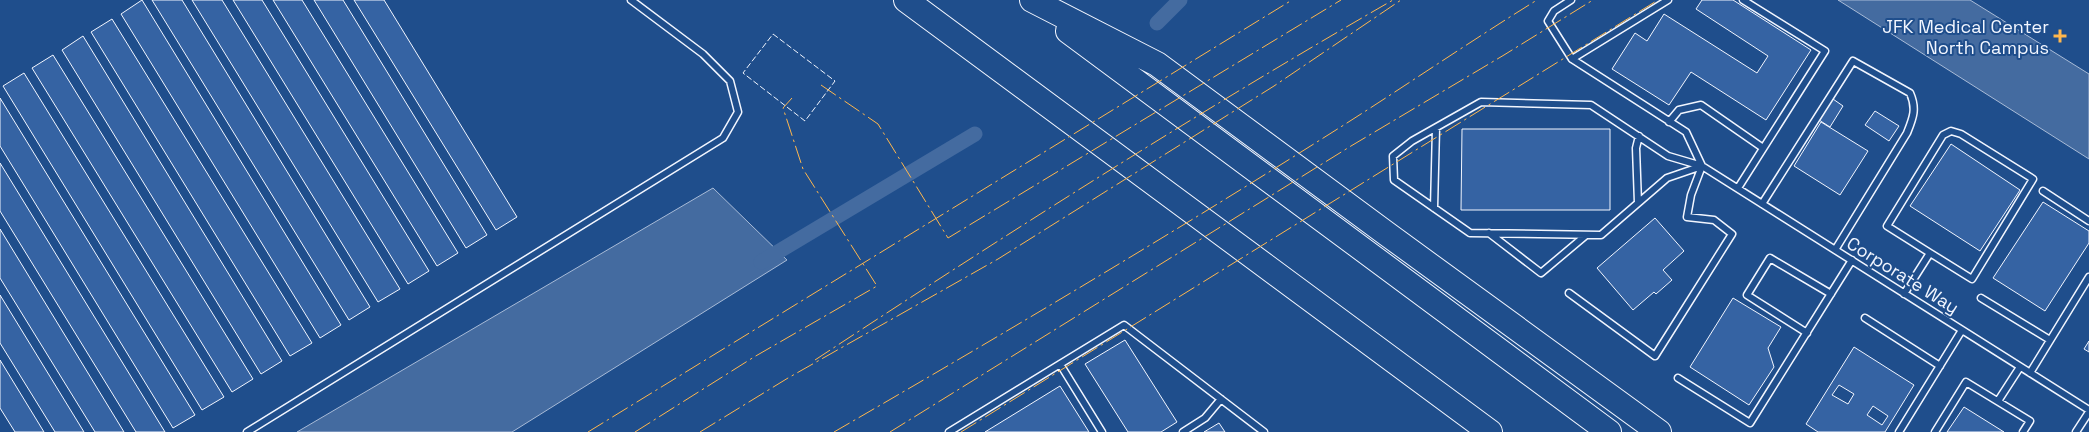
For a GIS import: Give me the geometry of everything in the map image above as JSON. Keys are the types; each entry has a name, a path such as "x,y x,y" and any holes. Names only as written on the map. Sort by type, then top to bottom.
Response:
{"highway":[{"path":"906,0 1473,423 1490,432"},
{"path":"1027,0 1609,432"},
{"path":"1032,0 1157,64 1659,432"}],"lane":[{"path":"247,432 723,138 738,112 730,81 703,54 631,0"},
{"path":"1569,293 1655,356 1732,234 1714,220 1687,217 1691,195 1702,166 1686,132 1572,59 1548,21 1554,10 1571,0"},
{"path":"1572,59 1668,0"},
{"path":"1738,188 1825,51 1743,0"},
{"path":"1762,204 1853,60 1910,94 1914,102 1915,114 1907,133 1835,250"},
{"name":"Corporate Way","path":"1436,128 1481,102 1591,105 1668,156 1702,166 1738,188 2089,411"},
{"path":"1669,122 1679,110 1701,105 1763,148"},
{"path":"1434,208 1436,128 1412,141 1393,156 1394,180 1434,208 1470,233 1601,235 1666,178 1702,166"},
{"path":"1951,131 1961,134 2033,179 1972,279 1930,253 1887,226 1943,135 1951,131"},
{"path":"1638,203 1636,148 1639,136"},
{"path":"2043,191 2089,222"},
{"path":"1489,233 1541,274 1585,236"},
{"path":"1904,294 1930,253"},
{"path":"1807,333 1747,295 1770,258 1831,294"},
{"path":"1678,378 1750,423 1852,260"},
{"path":"2030,373 2089,276"},
{"path":"1981,298 2050,340"},
{"path":"1865,318 1940,366"},
{"path":"949,432 1124,325 1264,432"},
{"path":"1899,432 1962,330"},
{"path":"1060,364 1102,432"},
{"path":"1998,401 2020,367"},
{"path":"1935,432 1966,382 2030,420 2023,432"},
{"path":"1183,432 1205,418 1221,399"},
{"path":"2076,432 2089,411"}],"water":[{"path":"1838,0 1970,0 2089,74 2089,159"},
{"path":"713,188 787,260 512,432 297,432"}],"building":[{"path":"142,0 341,325 320,338 121,14"},
{"path":"152,0 182,0 370,307 349,320"},
{"path":"192,0 222,0 400,289 378,302"},
{"path":"233,0 262,0 429,271 408,284"},
{"path":"273,0 302,0 458,253 437,266"},
{"path":"314,0 343,0 487,235 466,248"},
{"path":"354,0 384,0 517,217 496,230"},
{"path":"1702,0 1733,0 1811,50 1766,120 1691,72 1669,105 1612,69 1635,33 1647,41 1664,14 1757,73 1768,56 1696,9"},
{"path":"112,19 312,343 290,356 91,32"},
{"path":"83,36 282,361 261,374 62,50"},
{"path":"53,55 253,379 232,392 32,68"},
{"path":"24,73 224,397 202,410 3,86"},
{"path":"0,98 195,415 173,428 0,146"},
{"path":"1833,99 1843,106 1830,127 1819,120"},
{"path":"1875,111 1899,126 1889,141 1865,125"},
{"path":"1821,122 1868,151 1840,195 1794,166"},
{"path":"1462,129 1610,129 1610,210 1461,210"},
{"path":"1951,144 2020,190 1980,251 1910,206"},
{"path":"0,163 165,432 136,432 0,211"},
{"path":"2043,202 2089,231 2089,243 2045,311 1993,278"},
{"path":"1655,218 1684,251 1663,270 1672,280 1633,310 1597,268"},
{"path":"0,229 124,432 95,432 0,278"},
{"path":"0,295 84,432 55,432 0,343"},
{"path":"1733,298 1781,327 1768,348 1774,367 1749,405 1690,367"},
{"path":"1125,340 1177,422 1161,432 1128,432 1085,364"},
{"path":"2089,341 2089,352 2084,349"},
{"path":"1854,347 1914,385 1885,432 1818,432 1806,424","holes":["1839,385 1854,394 1848,404 1832,395","1873,406 1888,416 1882,425 1867,415"]},
{"path":"0,360 44,432 15,432 0,408"},
{"path":"1060,386 1089,432 985,432"},
{"path":"1964,407 2004,432 1947,432"},
{"path":"1219,423 1225,432 1204,432"}],"waterway":[{"path":"1157,23 1180,0"},
{"path":"761,262 975,134"}],"fence":[{"path":"773,34 835,81 805,121 743,73 773,34"}],"power":[{"path":"588,432 1292,0"},
{"path":"821,85 878,124 948,238 1341,0"},
{"path":"815,360 1101,176 1246,86 1393,0"},
{"path":"700,432 788,378 998,259 1274,86 1401,0"},
{"path":"834,432 1144,249 1354,118 1537,0"},
{"path":"890,432 1351,146 1593,0"},
{"path":"961,432 1658,0"},
{"path":"635,432 754,357 877,286 803,169 783,108 792,98"}],"place":[{"name":"JFK Medical Center North Campus","path":"2060,36"}]}
